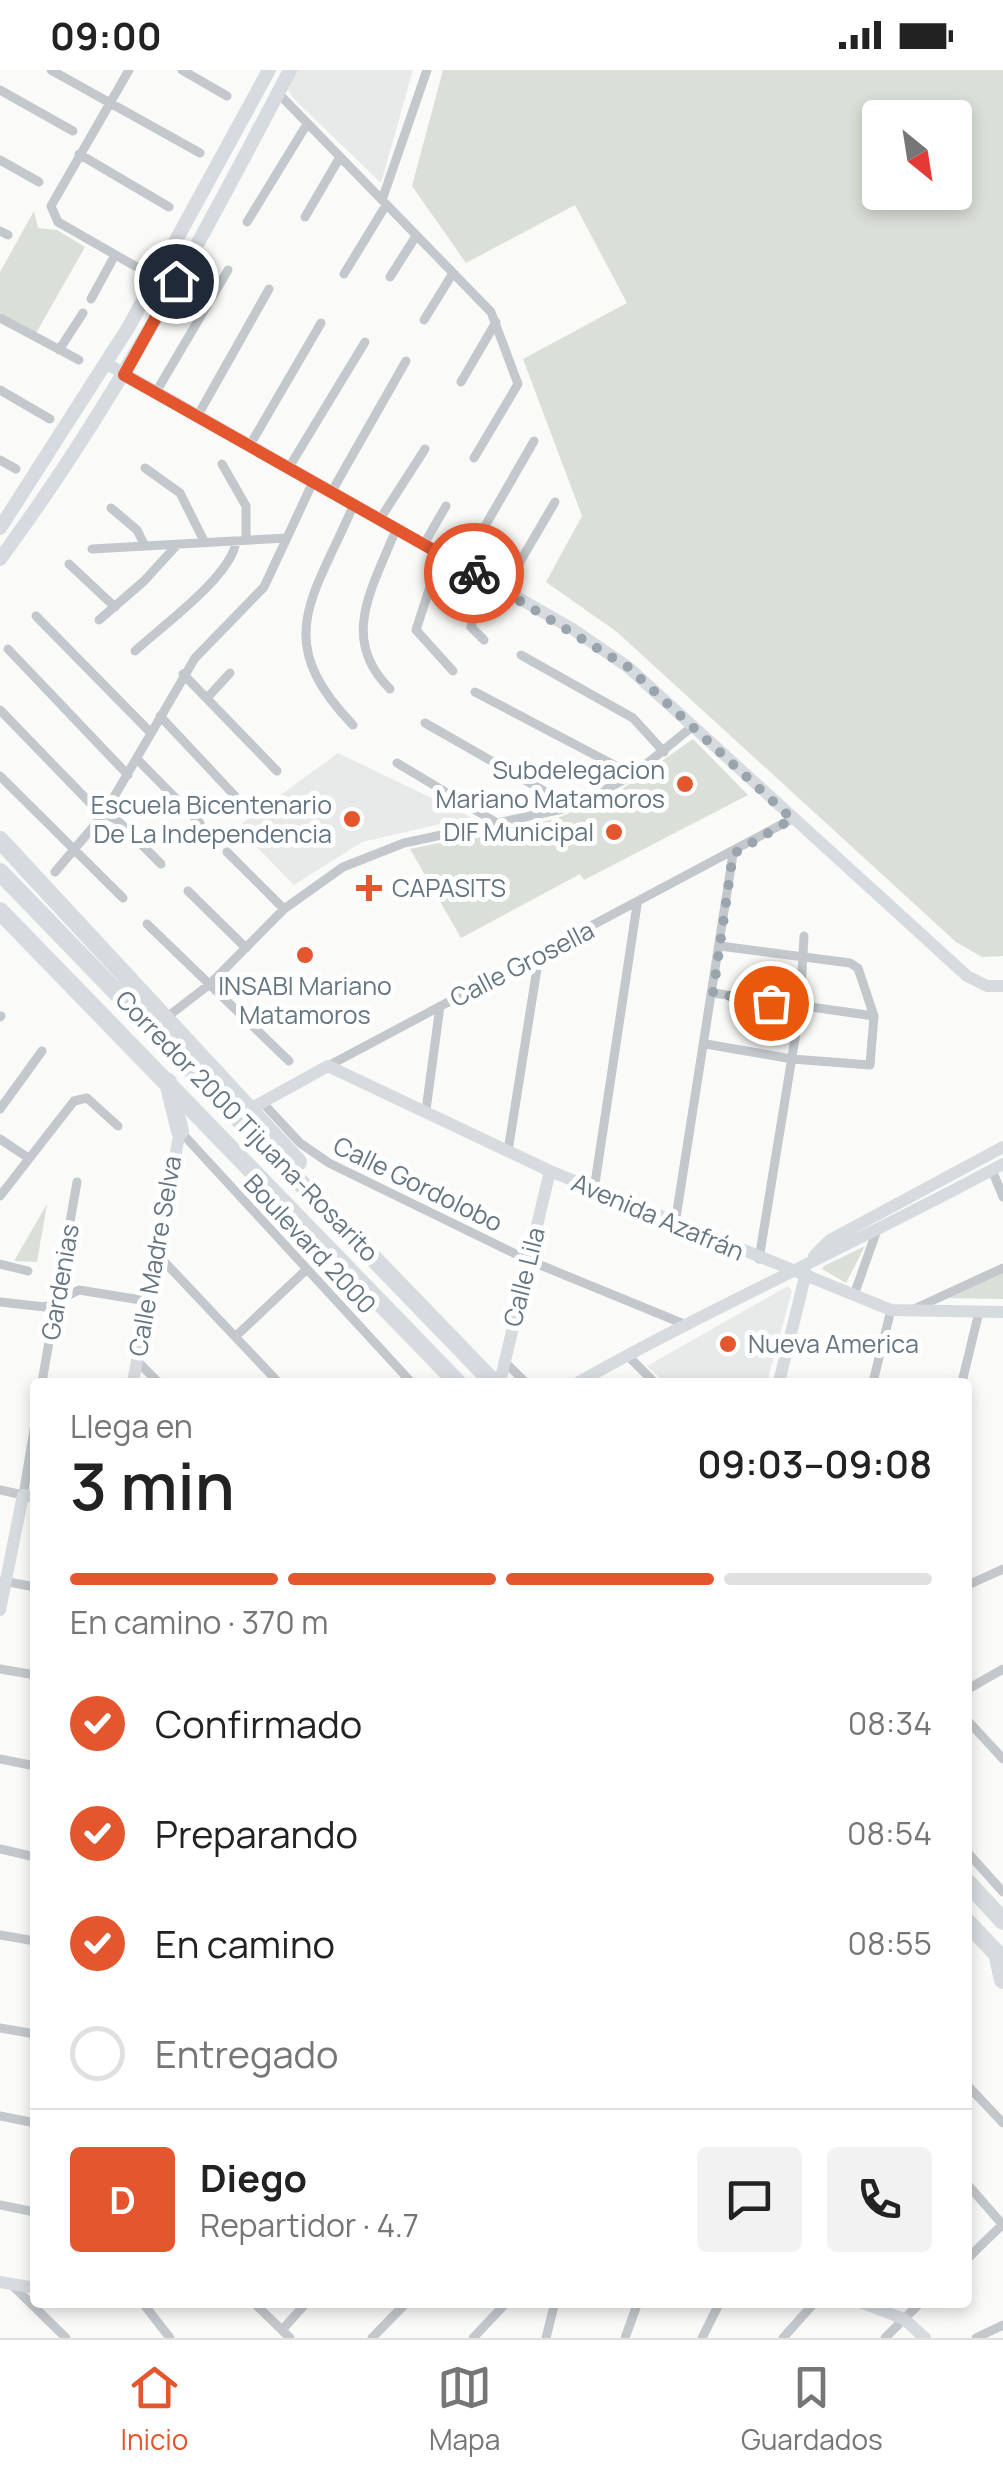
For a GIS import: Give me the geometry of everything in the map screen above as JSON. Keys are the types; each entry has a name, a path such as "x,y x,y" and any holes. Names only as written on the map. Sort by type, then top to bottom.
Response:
{"highway":[{"path":"0,840 167,1017 257,1105 342,1222"},
{"path":"0,860 31,905"},
{"name":"Corredor 2000 Tijuana-Rosarito","path":"0,872 493,1378"},
{"name":"Corredor 2000 Tijuana-Rosarito","path":"0,910 452,1376"},
{"path":"168,1081 180,1131"},
{"path":"972,1887 1003,1921"},
{"path":"972,1927 1000,1956 1003,1980"}],"main road":[{"path":"0,528 107,364 269,70"},
{"path":"0,559 88,436 290,70"}],"street":[{"path":"51,70 200,153"},
{"path":"129,70 52,201 52,213 58,222 134,266"},
{"path":"182,70 227,96"},
{"path":"344,274 384,202 428,70"},
{"path":"0,90 73,131"},
{"path":"278,93 496,322 518,384 474,458"},
{"path":"247,222 308,124"},
{"path":"80,154 168,207"},
{"path":"304,216 340,156"},
{"path":"0,160 39,182"},
{"path":"390,277 416,236"},
{"path":"91,300 116,255"},
{"path":"156,392 228,270"},
{"path":"424,320 453,273"},
{"path":"198,415 269,289"},
{"path":"59,350 82,312"},
{"path":"0,318 79,360"},
{"path":"461,382 496,322"},
{"path":"250,446 322,323"},
{"path":"288,470 365,342"},
{"path":"332,491 406,362"},
{"path":"107,364 504,589 628,667 967,976 987,986 1003,986"},
{"path":"0,390 50,419"},
{"path":"462,566 534,441"},
{"path":"380,519 425,449"},
{"path":"0,460 16,469"},
{"path":"135,652 214,578 241,540 246,506 222,464"},
{"path":"145,468 180,493 205,544"},
{"path":"55,872 104,814 183,674 264,586 313,482"},
{"path":"504,589 556,502"},
{"path":"352,725 322,693 303,640 307,612 354,504"},
{"path":"424,544 446,506"},
{"path":"111,508 138,530 145,546"},
{"path":"390,689 375,674 361,645 365,607 396,529"},
{"path":"92,549 287,538"},
{"path":"99,620 177,544"},
{"path":"440,553 416,630 453,671"},
{"path":"68,564 115,607"},
{"path":"484,640 471,627 485,579"},
{"path":"36,616 151,733"},
{"path":"8,650 128,775"},
{"path":"521,655 632,718 664,752"},
{"path":"207,698 230,673"},
{"path":"183,674 277,771"},
{"path":"476,692 633,775"},
{"path":"0,710 104,814 117,820 161,864"},
{"path":"160,716 236,796"},
{"path":"425,722 572,807"},
{"path":"167,1017 210,984 284,909 343,867 404,843 572,807 633,775 694,726"},
{"path":"137,759 200,823"},
{"path":"397,764 498,824"},
{"path":"0,776 122,898"},
{"name":"Calle Grosella","path":"257,1105 733,854 792,819"},
{"path":"227,852 284,909"},
{"path":"675,1224 733,854"},
{"path":"188,891 246,948"},
{"path":"594,1190 637,905"},
{"path":"147,924 289,1061"},
{"path":"760,1259 800,1008 804,936"},
{"path":"706,1044 792,1059 870,1065 874,1016 858,968 850,963 720,946"},
{"path":"508,1151 539,956"},
{"path":"713,993 874,1016"},
{"path":"426,1110 440,1006"},
{"path":"0,1109 42,1050"},
{"name":"Avenida Azafrán","path":"328,1066 550,1171 891,1310 1003,1312"},
{"path":"0,1196 27,1157 81,1097 118,1126"},
{"name":"Calle Gordolobo","path":"257,1105 313,1154 528,1260 684,1324"},
{"name":"Calle Madre Selva","path":"133,1378 180,1131"},
{"name":"Boulevard 2000","path":"180,1131 408,1378"},
{"path":"0,1139 27,1157"},
{"path":"779,1378 810,1260 830,1240 1003,1148"},
{"path":"586,1378 788,1270 877,1230 998,1167 1003,1197"},
{"name":"Calle Lila","path":"498,1378 550,1171"},
{"name":"Gardenias","path":"43,1378 77,1182"},
{"path":"854,1295 877,1230"},
{"path":"155,1252 274,1378"},
{"path":"0,1264 28,1270"},
{"path":"912,1310 1003,1268"},
{"path":"236,1336 306,1270"},
{"path":"0,1302 37,1308 79,1290 147,1301"},
{"path":"874,1378 891,1310"},
{"path":"963,1378 979,1312"},
{"path":"627,1356 650,1378"},
{"path":"137,1361 154,1378"},
{"path":"504,1361 521,1378"},
{"path":"0,1490 29,1496 2,1580 0,1610"},
{"path":"972,1583 1003,1569"},
{"path":"2,1580 30,1586"},
{"path":"0,1669 30,1674"},
{"path":"972,1688 1003,1669"},
{"path":"972,1725 1003,1758"},
{"path":"0,1758 30,1765"},
{"path":"0,1849 30,1856"},
{"path":"972,1857 1003,1892"},
{"path":"0,1935 30,1940"},
{"path":"0,2028 30,2033"},
{"path":"972,2090 1003,2123"},
{"path":"0,2116 30,2122"},
{"path":"972,2190 1003,2225 972,2254"},
{"path":"0,2205 30,2211"},
{"path":"6,2283 30,2305"},
{"path":"33,2308 66,2338"},
{"path":"147,2308 170,2338"},
{"path":"259,2308 286,2334 303,2308"},
{"path":"372,2338 401,2308"},
{"path":"473,2338 501,2308"},
{"path":"546,2338 554,2308"},
{"path":"625,2338 636,2308"},
{"path":"702,2338 717,2308"},
{"path":"783,2338 810,2308"},
{"path":"876,2308 904,2319 926,2338"},
{"path":"885,2338 915,2308"},
{"path":"976,2338 1003,2325"}],"shaded area":[{"path":"295,70 413,70 381,183 293,98 287,89"},
{"path":"443,70 1003,70 1003,956 982,957 956,942 617,632 546,582 582,516 523,359 627,303 575,205 466,263 412,186"},
{"path":"34,211 38,228 57,230 85,247 35,335 0,313 0,272"},
{"path":"693,739 748,795 584,880 580,874 461,938 410,849 555,819 615,794"},
{"name":"Escuela Bicentenario De La Independencia","path":"338,753 471,817 362,842 294,885 237,827"},
{"path":"47,1204 37,1262 14,1261"},
{"path":"865,1246 846,1283 822,1269 824,1266"},
{"path":"1003,1270 1003,1299 944,1298"},
{"path":"788,1286 792,1291 768,1378 660,1378 647,1366"}],"way so far":[{"path":"474,573 571,628 628,667 792,819 733,854 713,993 771,1003"}],"place":[{"name":"Subdelegacion Mariano Matamoros","path":"685,784"},
{"name":"Escuela Bicentenario De La Independencia","path":"352,819"},
{"name":"DIF Municipal","path":"614,832"},
{"name":"CAPASITS","path":"369,888"},
{"name":"INSABI Mariano Matamoros","path":"305,955"},
{"name":"Nueva America","path":"728,1344"}],"route":[{"path":"176,281 124,375 474,573"}]}
